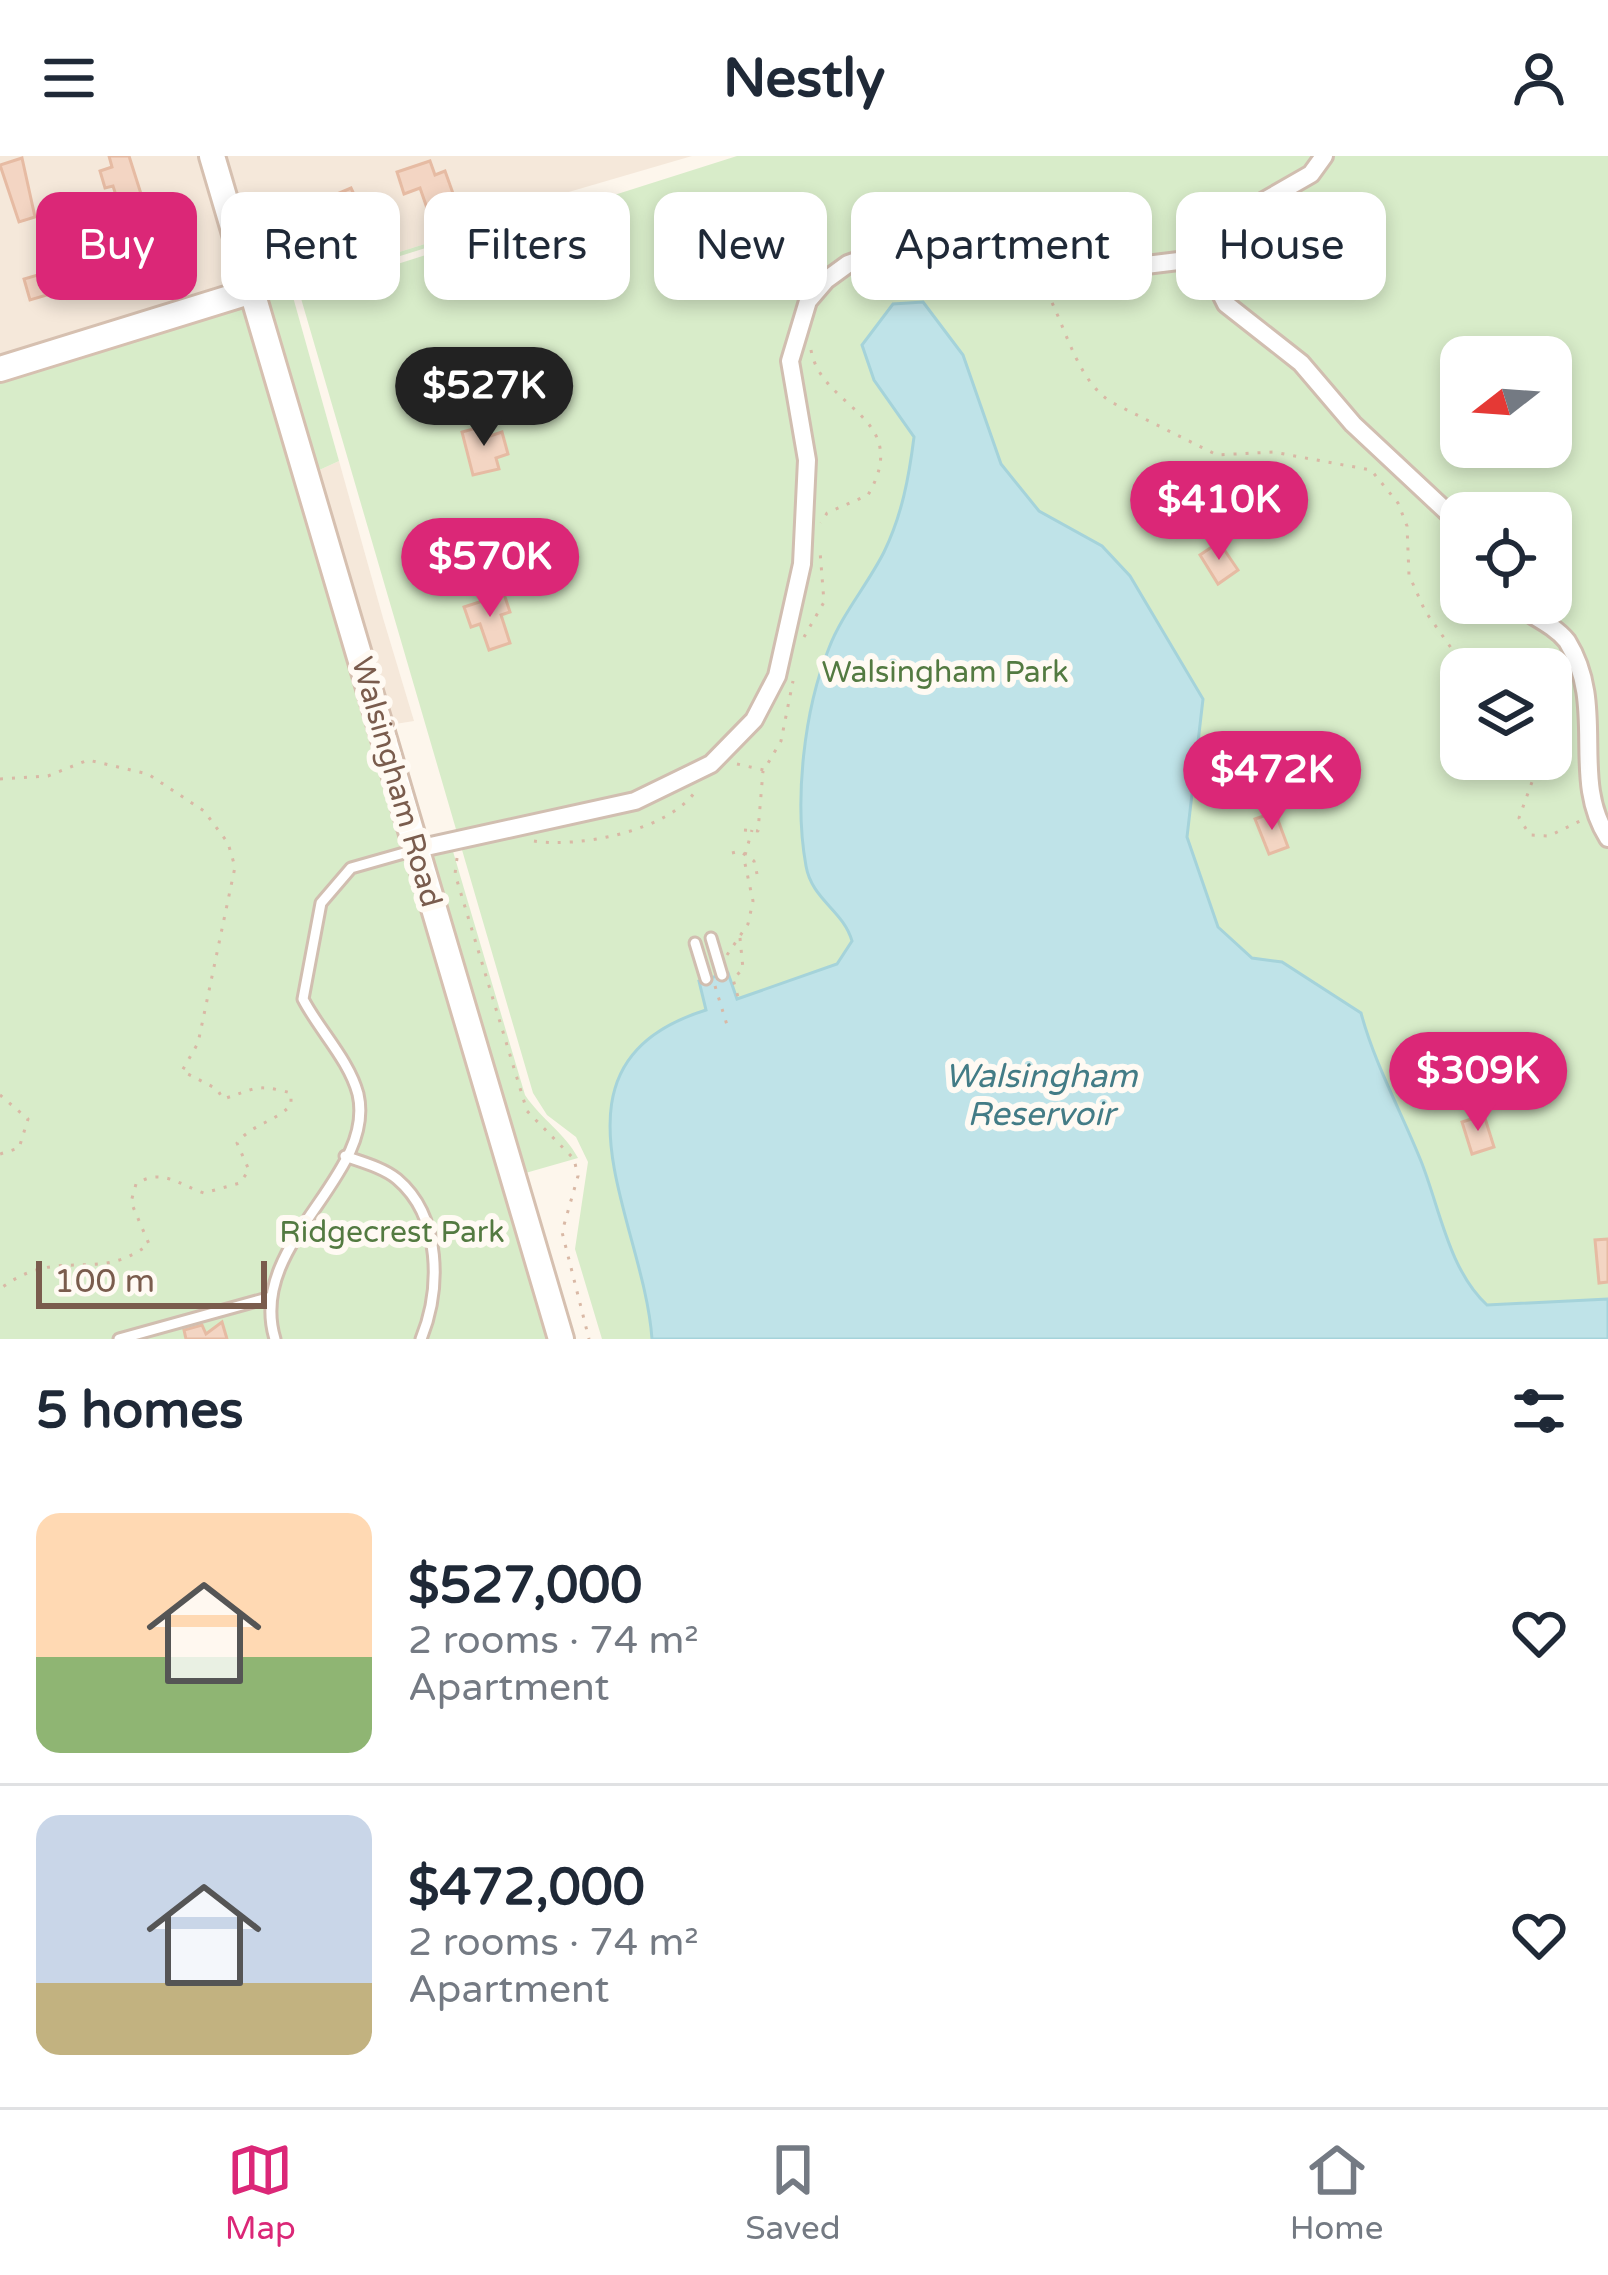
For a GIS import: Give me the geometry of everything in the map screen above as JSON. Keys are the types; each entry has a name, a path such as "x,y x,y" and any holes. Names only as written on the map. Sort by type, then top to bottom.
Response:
{"street":[{"name":"Walsingham Road","path":"212,156 223,192"},
{"path":"1279,192 1310,174 1324,156"},
{"path":"417,850 634,801 711,764 754,720 777,676 802,564 806,460 790,362 808,301 826,280 848,264 990,214 1043,220 1113,269 1176,261"},
{"path":"0,369 223,300"},
{"name":"Walsingham Road","path":"255,300 561,1339"},
{"path":"1224,300 1301,363 1353,424 1440,505"},
{"path":"1545,624 1564,637 1580,660 1596,718 1591,778 1596,814 1608,838"}],"lane":[{"path":"275,1339 271,1297 291,1245 345,1156 359,1119 358,1096 349,1070 303,998 321,903 351,868 417,850"},
{"path":"711,938 722,975"},
{"path":"695,943 706,979"},
{"path":"345,1156 396,1178 427,1224 433,1309 421,1339"},
{"path":"119,1339 271,1297"}],"path":[{"path":"1051,300 1083,372 1095,391 1111,401 1217,455 1273,452 1301,462 1371,470 1403,515 1405,558 1425,611 1451,648"},
{"path":"0,779 48,776 88,760 109,761 148,774 205,812 228,843 235,867 198,1043 182,1071 217,1089 223,1099 249,1085 291,1094 291,1105 279,1117 248,1130 237,1143 249,1171 240,1183 204,1193 174,1178 148,1176 136,1184 131,1202 149,1244 124,1264 42,1266 24,1270 0,1289"},
{"path":"744,830 758,831 764,770"},
{"path":"1531,780 1519,818 1530,835 1549,836 1596,814"},
{"path":"717,959 733,951 752,905 746,857 752,830"},
{"path":"731,853 740,851 754,861 757,874"},
{"path":"753,897 760,891"},
{"path":"743,904 752,905"},
{"path":"740,936 743,969 733,980 738,997 743,995"},
{"path":"722,1008 727,1025"},
{"path":"0,1095 28,1120 19,1148 0,1154"}],"shaded area":[{"path":"0,156 206,156 221,212 221,292 197,300 197,192 36,192 36,300 196,300 0,361"},
{"path":"224,156 692,156 568,192 424,192 424,244 400,252 400,192 234,192"},
{"path":"339,461 414,721 389,725 315,472"}],"green space":[{"name":"Walsingham Park","path":"737,156 1608,156 1608,1339 602,1339 575,1249 588,1162 576,1137 547,1115 533,1093 301,300 400,300 400,263 424,256 424,300 630,300 630,192 624,192"},
{"path":"424,244 424,249 400,256 400,252"},
{"name":"Ridgecrest Park","path":"225,300 255,300 549,1339 0,1339 0,374"},
{"path":"264,300 294,300 339,461 315,472"},
{"path":"452,848 525,1095 578,1158 522,1174 428,855"}],"water":[{"name":"Walsingham Reservoir","path":"923,302 963,355 1001,464 1039,511 1102,546 1130,576 1203,699 1187,837 1218,927 1252,958 1282,962 1361,1013 1454,1257 1487,1305 1608,1299 1608,1339 652,1339 620,1197 611,1106 624,1067 654,1035 706,1010 699,981 728,973 737,999 837,964 852,941 809,878 801,813 804,756 820,672 841,623 890,538 912,452 914,437 874,380 862,345 893,304"}],"building":[{"path":"109,156 129,156 140,192 105,188 100,171 112,167"},
{"path":"22,158 35,217 19,222 0,165"},
{"path":"430,161 435,175 445,171 452,192 424,192 424,199 420,188 404,194 397,172"},
{"path":"36,275 36,298 30,300 24,279"},
{"path":"487,425 490,436 502,432 508,454 496,458 499,469 473,475 462,432"},
{"path":"1219,542 1238,570 1218,584 1200,555"},
{"path":"504,594 510,612 501,615 510,643 489,650 480,624 471,627 464,607"},
{"path":"1275,812 1288,847 1269,854 1255,819"},
{"path":"1484,1115 1494,1147 1472,1154 1462,1122"},
{"path":"1608,1239 1608,1282 1599,1283 1595,1240"},
{"path":"222,1322 227,1339 186,1339 184,1330 202,1325 206,1334"}]}
